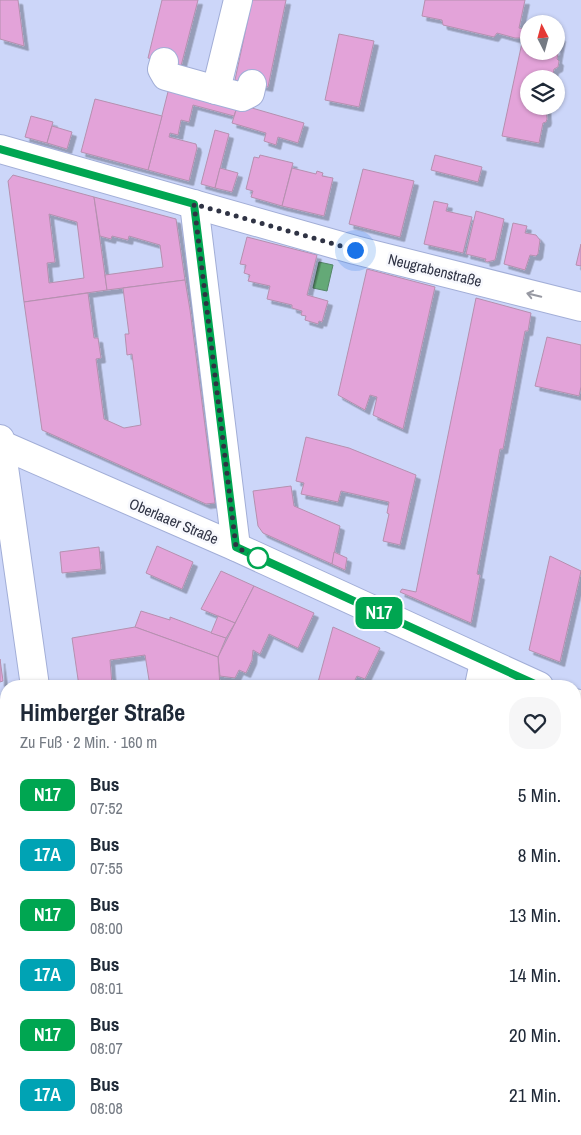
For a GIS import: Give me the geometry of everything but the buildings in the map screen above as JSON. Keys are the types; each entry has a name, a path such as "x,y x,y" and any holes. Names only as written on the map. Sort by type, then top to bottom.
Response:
{"street":[{"path":"216,90 238,0"},
{"path":"164,62 162,69 166,76 242,97 250,93 252,84"},
{"name":"Neugrabenstraße","path":"0,149 355,250 581,307"},
{"path":"194,204 236,547"},
{"path":"0,439 35,680"},
{"name":"Oberlaaer Straße","path":"0,444 236,547 482,674 510,680"}],"shaded area":[{"path":"319,262 333,265 327,291 313,288"}],"bus line":[{"name":"N17","path":"0,149 194,204 236,547 525,680"}],"route":[{"path":"258,558 236,547 194,204 355,250"}]}
